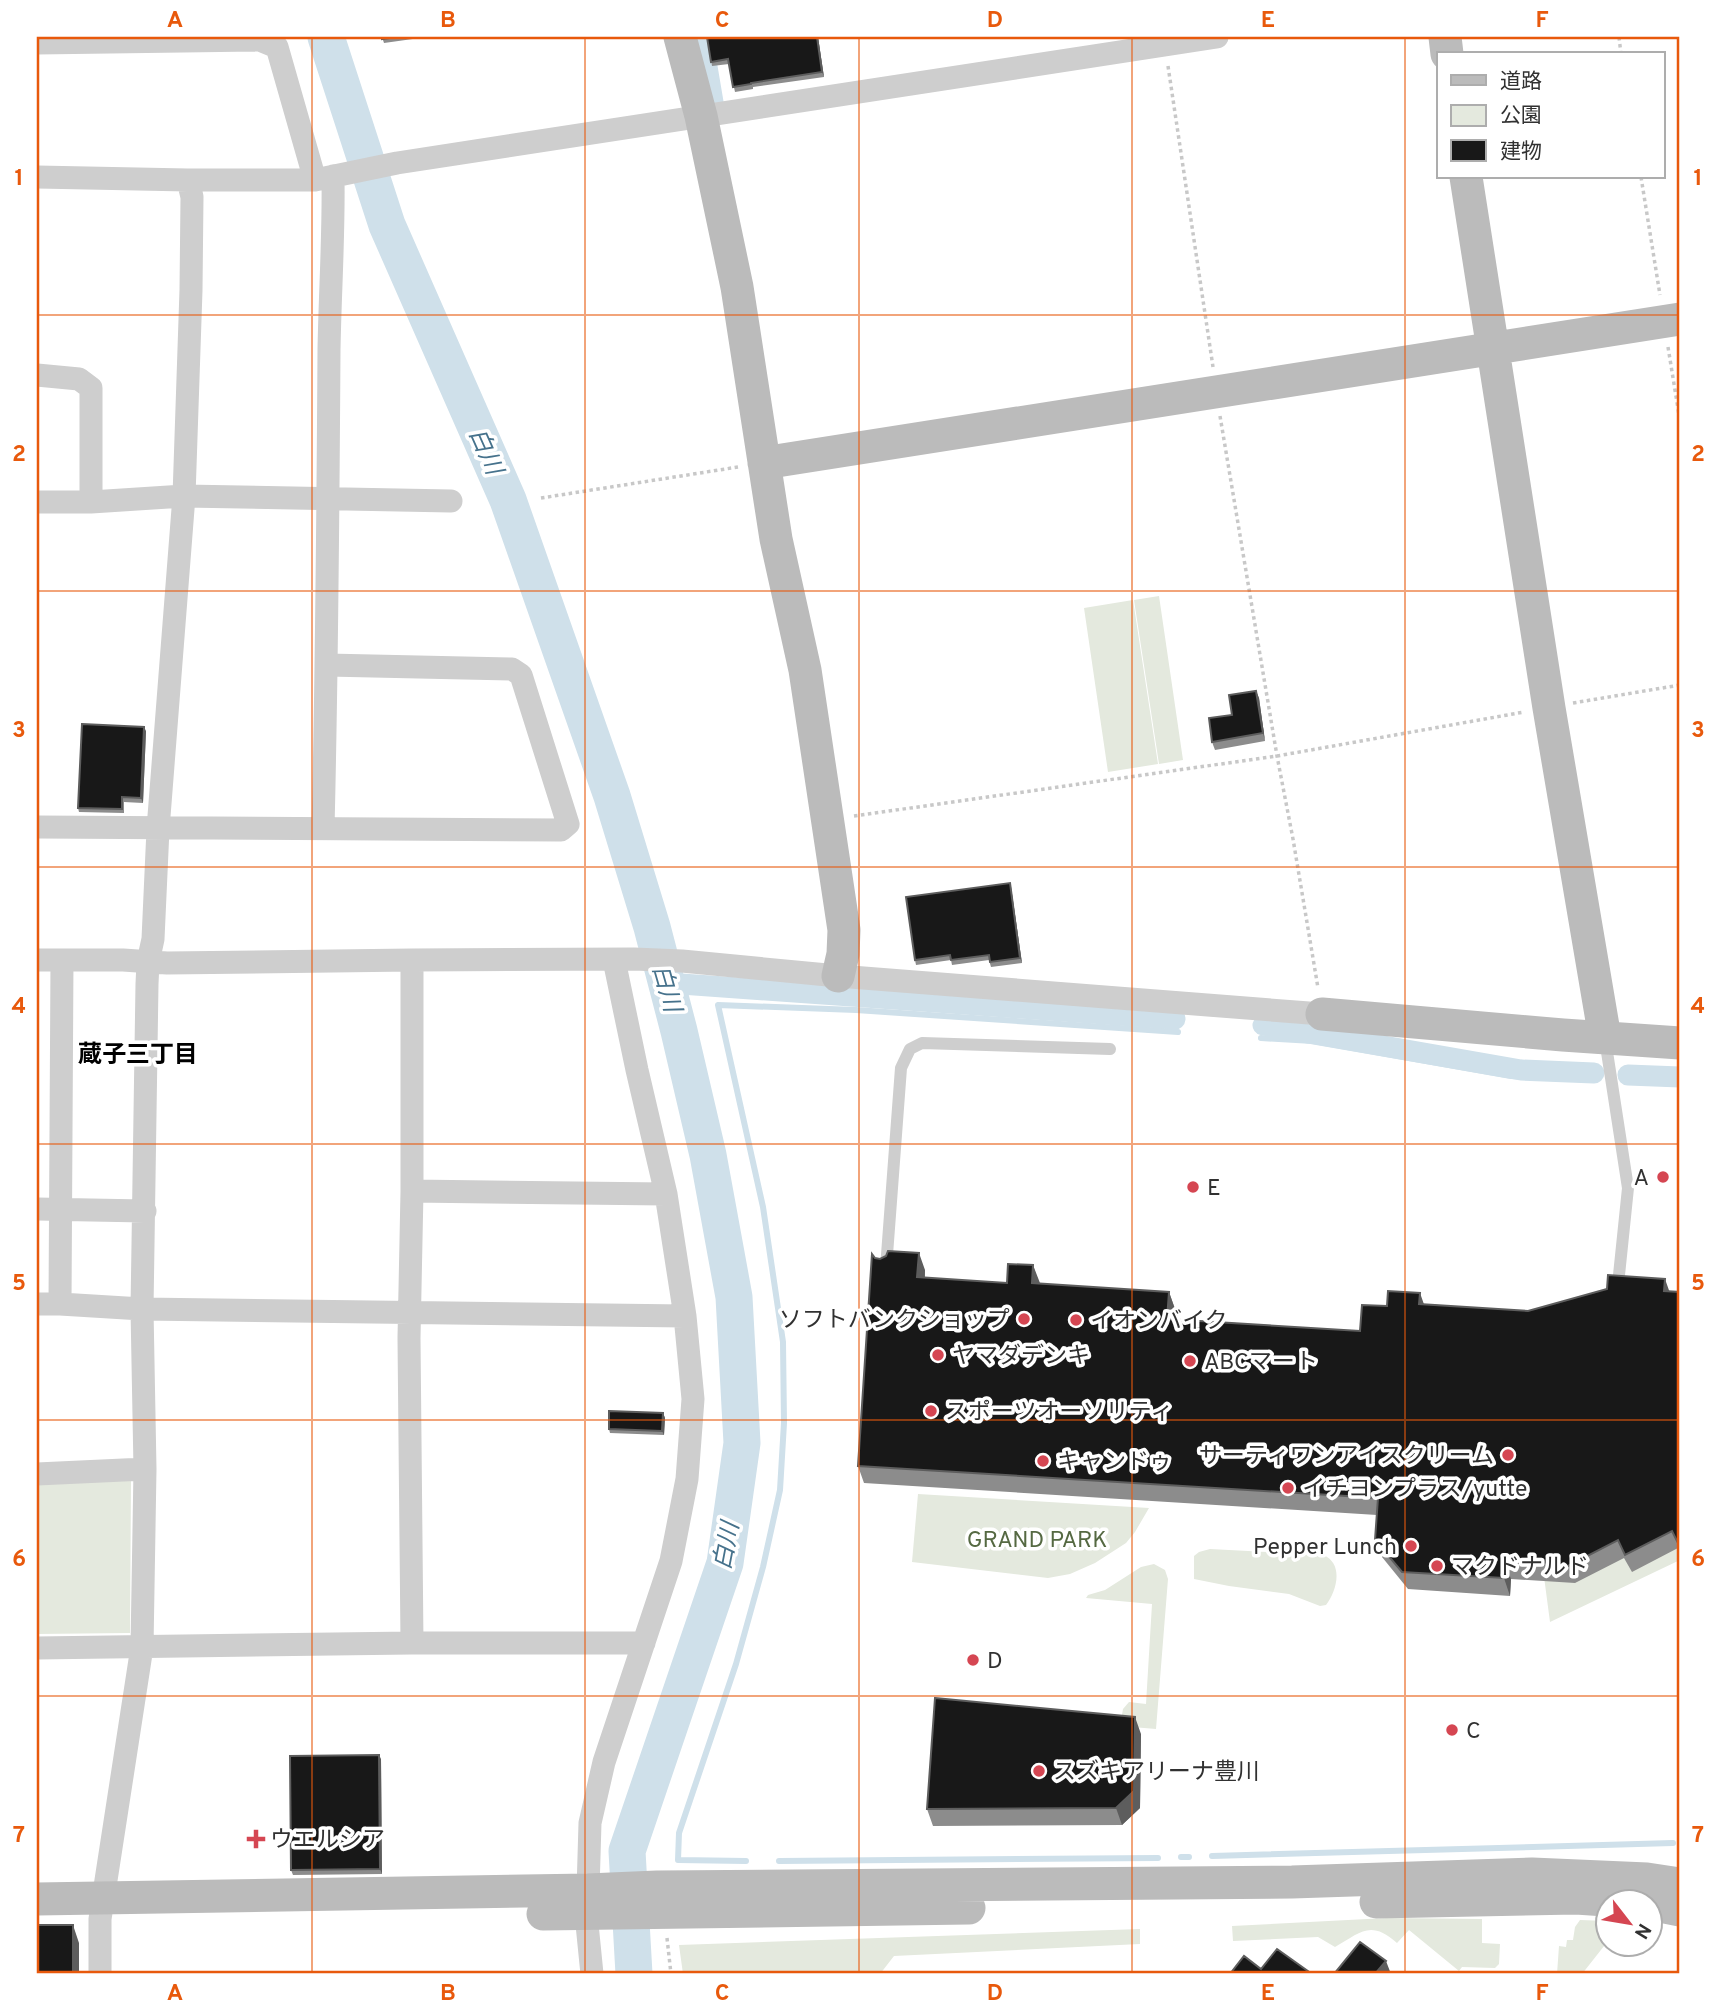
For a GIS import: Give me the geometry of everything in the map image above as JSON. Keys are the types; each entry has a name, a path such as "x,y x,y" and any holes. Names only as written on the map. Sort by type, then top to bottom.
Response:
{"street":[{"path":"680,37 710,115 737,287 772,461 776,540 805,670 844,930 843,954 838,976"},
{"path":"37,177 188,180 324,178 397,163 1217,37"},
{"path":"37,43 160,39 260,40 277,47 324,178 334,231 329,345 323,828"},
{"path":"1466,178 1549,708 1605,1038"},
{"path":"100,1974 102,1908 142,1647 145,1469 142,1310 148,962 153,939 158,829 184,496 191,290 192,197 188,180"},
{"path":"772,461 1680,319"},
{"path":"37,374 79,379 91,388 91,502"},
{"path":"37,502 91,502 184,496 451,501"},
{"path":"37,827 561,830 568,824 522,675 512,669 327,665"},
{"path":"592,1974 596,1902 590,1823 601,1774 671,1561 687,1479 693,1399 685,1316 666,1195 637,1070 624,959"},
{"path":"37,960 682,961 838,976 1680,1042"},
{"path":"60,1304 62,960"},
{"path":"412,960 412,1643"},
{"path":"412,1191 666,1195"},
{"path":"37,1209 145,1211"},
{"path":"37,1304 142,1310 685,1316"},
{"path":"37,1474 145,1469"},
{"path":"37,1648 644,1643"},
{"path":"921,1886 1021,1868 1169,1865"},
{"path":"662,1905 921,1886 1292,1882 1532,1874 1647,1879 1680,1884"},
{"path":"37,1899 102,1908 596,1902 662,1905 1594,1899"},
{"path":"37,1920 102,1908"}],"lane":[{"path":"1605,1038 1628,1188 1619,1275"},
{"path":"886,1268 901,1068 910,1049 922,1043 1110,1049"}],"path":[{"path":"1165,45 1216,392 1322,1014"},
{"path":"541,498 772,461"},
{"path":"828,820 1277,756 1680,685"},
{"path":"662,1905 671,1974"}],"green space":[{"path":"1159,596 1183,760 1159,764 1134,600"},
{"path":"1133,600 1158,764 1108,772 1084,608"},
{"path":"37,1481 131,1481 130,1633 37,1634"},
{"path":"1532,1486 1652,1489 1680,1552 1680,1560 1550,1622"},
{"name":"GRAND PARK","path":"918,1494 1149,1508 1126,1543 1095,1563 1070,1574 1048,1578 912,1562"},
{"path":"1210,1549 1323,1555 1330,1559 1336,1571 1333,1592 1326,1605 1320,1606 1289,1594 1194,1579 1194,1556"},
{"path":"1154,1564 1165,1570 1168,1579 1156,1729 1120,1726 1123,1709 1129,1702 1146,1704 1152,1604 1086,1598 1105,1590 1141,1567"},
{"path":"1387,1918 1482,1919 1482,1943 1500,1944 1499,1964 1495,1968 1462,1967 1459,1971 1409,1930 1397,1943 1372,1930 1358,1933 1335,1947 1318,1937 1233,1941 1232,1926"},
{"path":"1580,1920 1594,1920 1595,1958 1582,1974 1557,1974 1559,1946 1566,1947 1567,1940 1573,1940 1575,1927"},
{"path":"1140,1929 1140,1944 894,1956 880,1974 683,1974 679,1945"}],"building":[{"path":"707,37 817,37 822,72 733,87 728,59 711,62"},
{"path":"1256,691 1263,733 1212,742 1209,718 1232,715 1229,695"},
{"path":"82,724 144,727 141,798 122,797 122,809 78,808"},
{"path":"1010,883 1020,958 990,962 989,955 951,960 950,955 915,960 906,897"},
{"path":"888,1251 919,1253 917,1277 1007,1283 1008,1264 1033,1265 1032,1283 1169,1292 1167,1319 1360,1331 1362,1305 1387,1306 1388,1291 1420,1293 1419,1304 1528,1311 1607,1289 1608,1275 1665,1279 1664,1291 1680,1292 1680,1547 1672,1531 1625,1555 1618,1540 1568,1566 1505,1562 1504,1578 1402,1572 1375,1540 1378,1498 858,1466 872,1254 880,1259 886,1256"},
{"path":"609,1411 663,1413 662,1431 609,1429"},
{"name":"スズキアリーナ豊川","path":"935,1698 1135,1717 1134,1791 1116,1808 927,1809"},
{"path":"379,1755 380,1869 291,1870 290,1756"},
{"path":"37,1925 73,1925 73,1974 37,1974"},
{"path":"1360,1942 1386,1961 1375,1974 1334,1974"},
{"path":"1277,1949 1312,1974 1230,1974 1244,1956 1261,1969"}],"waterway":[{"name":"白川","path":"326,37 387,225 508,500 612,796 652,927 679,1031 708,1155 734,1297 742,1443 725,1563 627,1851 634,1974"},
{"path":"702,37 715,114"},
{"path":"667,983 1175,1019"},
{"path":"746,1861 678,1860 679,1833 736,1664 763,1567 780,1490 784,1423 783,1342 763,1207 718,1005 856,1010 1178,1032"},
{"path":"1263,1025 1521,1070 1594,1073"},
{"path":"1261,1038 1313,1041 1511,1076 1595,1080"},
{"path":"1628,1075 1680,1077"},
{"path":"1629,1081 1680,1084"},
{"path":"1212,1856 1673,1843"},
{"path":"1181,1857 1189,1857"},
{"path":"779,1861 1158,1858"}],"place":[{"name":"A","path":"1663,1177"},
{"name":"E","path":"1193,1187"},
{"name":"ソフトバンクショップ","path":"1024,1319"},
{"name":"イオンバイク","path":"1076,1320"},
{"name":"ヤマダデンキ","path":"938,1355"},
{"name":"ABCマート","path":"1190,1361"},
{"name":"スポーツオーソリティ","path":"931,1411"},
{"name":"サーティワンアイスクリーム","path":"1508,1455"},
{"name":"キャンドゥ","path":"1043,1461"},
{"name":"イチヨンプラス/yutte","path":"1288,1488"},
{"name":"Pepper Lunch","path":"1411,1546"},
{"name":"マクドナルド","path":"1437,1566"},
{"name":"D","path":"973,1660"},
{"name":"C","path":"1452,1730"},
{"name":"スズキアリーナ豊川","path":"1039,1771"},
{"name":"ウエルシア","path":"256,1839"}],"district":[{"name":"蔵子三丁目","path":"138,1054"}]}
